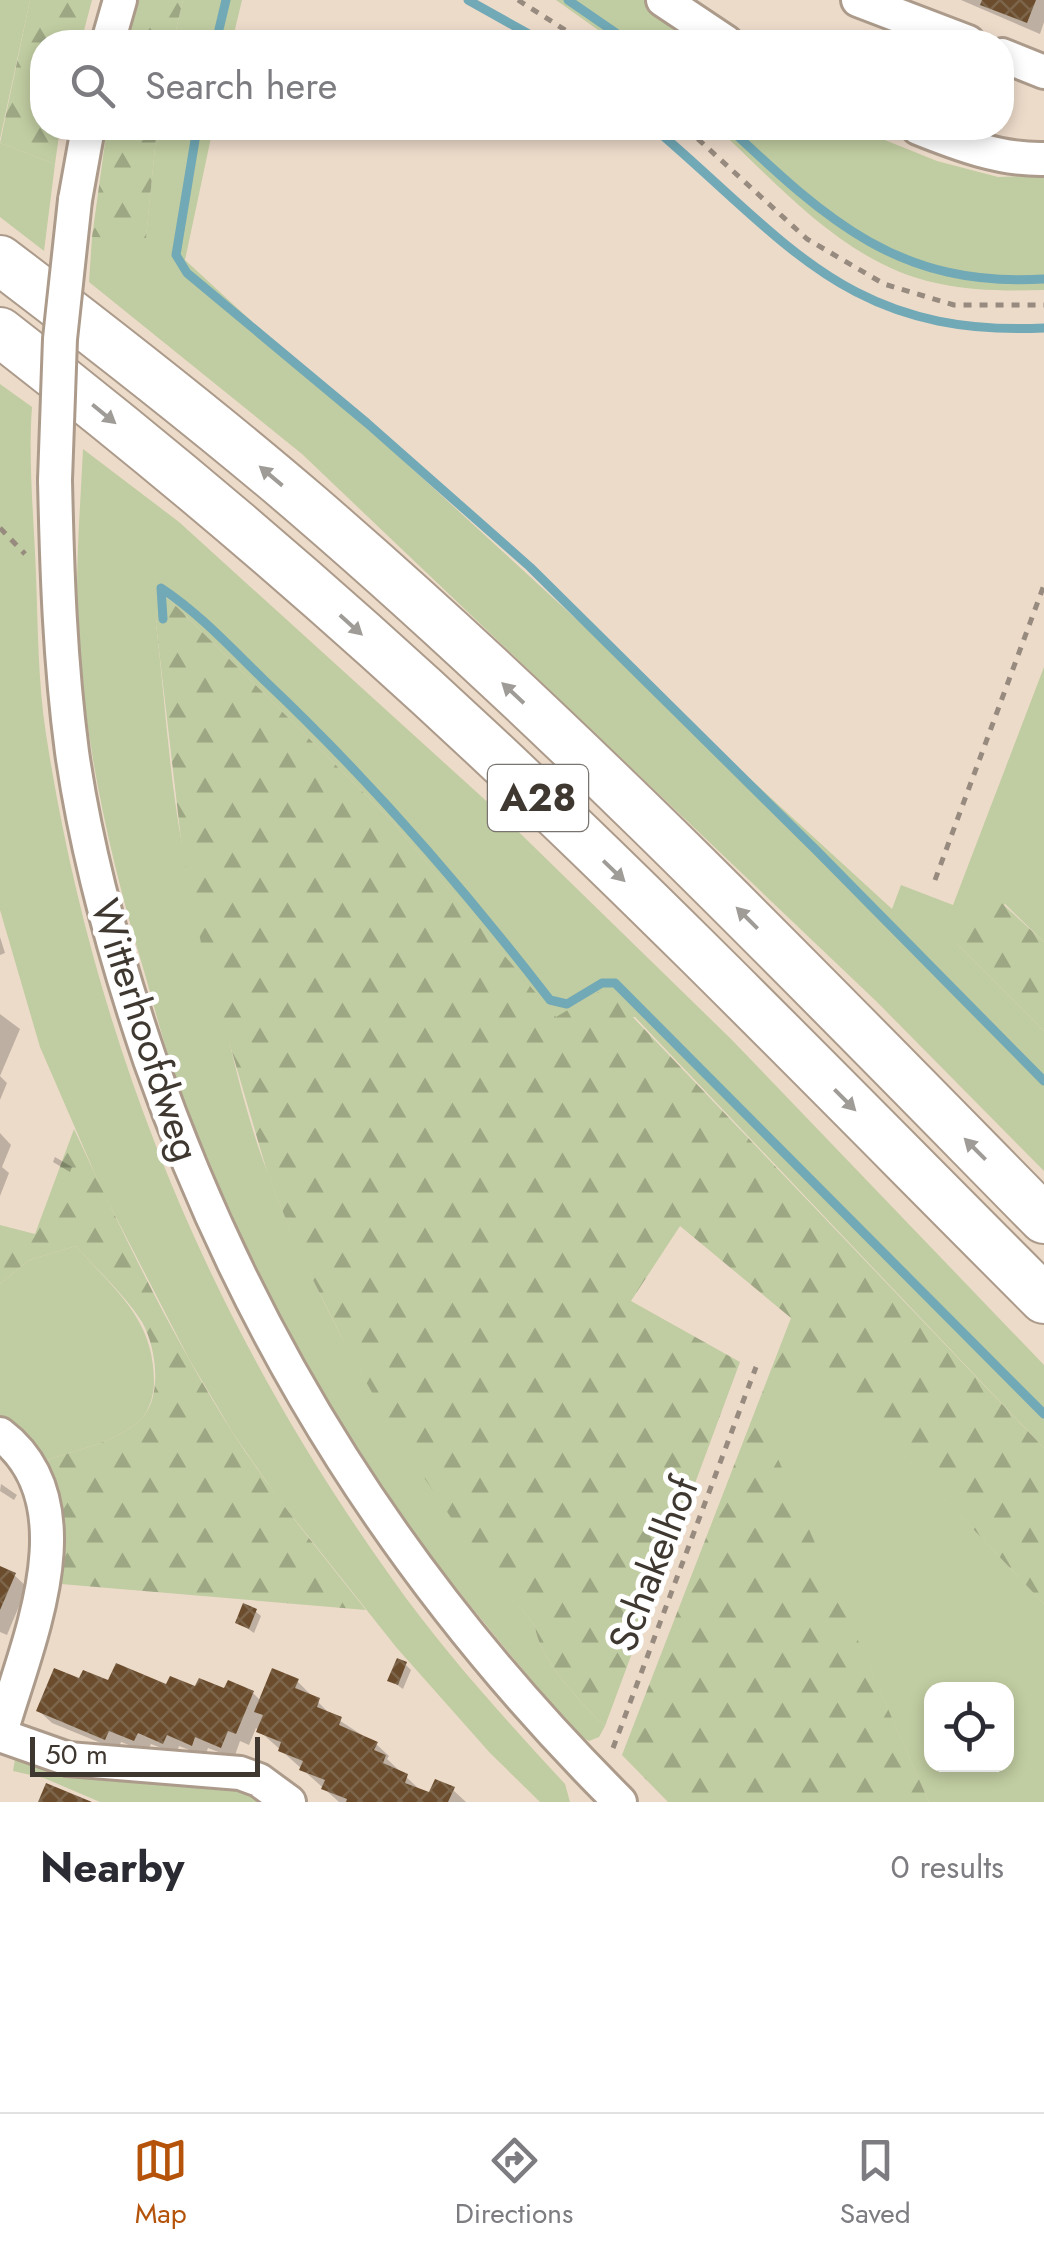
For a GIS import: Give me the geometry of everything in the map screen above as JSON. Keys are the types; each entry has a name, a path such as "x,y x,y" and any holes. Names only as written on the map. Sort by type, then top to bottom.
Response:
{"highway":[{"name":"A28","path":"0,260 122,352 307,505 519,698 671,841 1044,1218"},
{"name":"A28","path":"0,332 96,406 267,549 483,744 1044,1299"}],"street":[{"path":"111,30 120,0"},
{"path":"663,0 708,30"},
{"path":"858,0 937,30"},
{"path":"1014,61 1044,72"},
{"name":"Witterhoofdweg","path":"86,140 75,200 60,339 55,480 59,641 73,756 98,892 134,1011 197,1184 296,1386 371,1505 429,1586 517,1691 620,1802"},
{"path":"949,140 1028,159 1044,158"},
{"path":"0,1434 24,1458 42,1490 49,1538 43,1584 0,1735 68,1759 240,1774 260,1780 289,1802"}],"path":[{"path":"518,0 565,30"},
{"path":"699,140 807,239 884,284 954,305 1044,306"},
{"path":"0,528 25,554"},
{"path":"935,880 1044,586"},
{"name":"Schakelhof","path":"594,1776 608,1760 756,1367"}],"green space":[{"path":"0,0 30,0 0,139"},
{"path":"30,0 92,0 84,30 30,30 30,140 58,140 55,164 0,143"},
{"path":"137,0 183,0 176,30 130,30"},
{"path":"183,0 242,0 235,30 176,30"},
{"path":"556,0 647,0 681,30 598,30"},
{"path":"105,140 156,140 146,238 92,237"},
{"path":"156,140 210,140 185,260 892,909 901,885 953,905 1044,667 1044,942 1005,904 957,944 1044,1031 1044,1171 877,1002 302,454 89,282 92,237 146,237"},
{"path":"730,140 885,140 937,161 998,177 1044,175 1044,290 949,286 903,273 844,241"},
{"path":"0,143 55,164 44,251 0,217"},
{"path":"0,384 32,407 41,695 67,849 95,962 129,1071 169,1178 215,1282 268,1384 328,1483 413,1607 476,1685 565,1784 570,1802 540,1802 490,1753 396,1647 277,1497 189,1359 102,1190 40,1047 0,910"},
{"path":"83,449 179,522 493,807 731,1039 1044,1365 1044,1448 635,1017 556,1018 390,819 160,594 156,624 183,850 240,1085 270,1179 323,1300 384,1413 455,1521 535,1626 552,1666 605,1726 599,1737 589,1741 576,1734 453,1584 353,1444 296,1345 245,1244 179,1087 121,891 88,728 77,596"},
{"path":"159,594 170,600 390,819 556,1017 605,988 1044,1448 1044,1604 801,1347 767,1434 929,1802 668,1802 622,1755 791,1318 680,1226 631,1301 740,1362 605,1726 552,1666 535,1626 468,1543 399,1440 300,1254 268,1175 203,953 182,848 156,624"},
{"path":"994,896 1044,942 1044,1031 957,944 954,925 976,902"},
{"path":"74,1129 149,1284 211,1397 264,1479 366,1610 61,1584 65,1535 44,1461 109,1439 132,1426 149,1409 155,1384 154,1357 142,1322 76,1246 29,1260 0,1284 0,1225 35,1234"},
{"path":"76,1246 140,1323 152,1360 153,1391 145,1414 132,1426 109,1439 44,1461 30,1442 0,1417 0,1284 29,1260"},
{"path":"801,1346 1044,1604 1044,1802 929,1802 766,1434"},
{"path":"15,1759 59,1770 219,1785 243,1791 260,1802 100,1802 44,1778 13,1771"}],"building":[{"path":"982,0 1036,0 1027,23 980,5"},
{"path":"0,1566 16,1573 0,1610"},
{"path":"243,1603 257,1609 249,1629 235,1623"},
{"path":"397,1658 407,1662 398,1685 387,1681"},
{"path":"116,1663 166,1684 170,1676 195,1686 199,1678 224,1688 228,1680 254,1691 236,1734 228,1731 221,1748 195,1737 192,1746 167,1735 163,1744 138,1733 134,1741 109,1731 105,1740 36,1711 54,1668 79,1678 83,1670 108,1680"},
{"path":"272,1668 299,1679 295,1688 320,1698 317,1707 342,1717 339,1725 378,1742 374,1750 386,1755 383,1763 408,1774 405,1783 429,1792 435,1779 455,1787 448,1802 346,1802 347,1799 321,1789 325,1780 299,1770 303,1761 278,1751 281,1742 256,1732 263,1715 254,1712"},
{"path":"46,1783 92,1802 38,1802"}],"waterway":[{"path":"219,30 226,0"},
{"path":"468,0 522,30"},
{"path":"568,0 612,30"},
{"path":"195,140 176,255 187,273 367,423 530,567 1044,1081"},
{"path":"668,140 785,244 870,299 919,317 976,327 1044,328"},
{"path":"742,140 834,219 906,259 947,272 993,279 1044,279"},
{"path":"163,619 161,588 214,631 377,795 449,875 550,1000 567,1004 602,983 615,983 1044,1414"}]}
